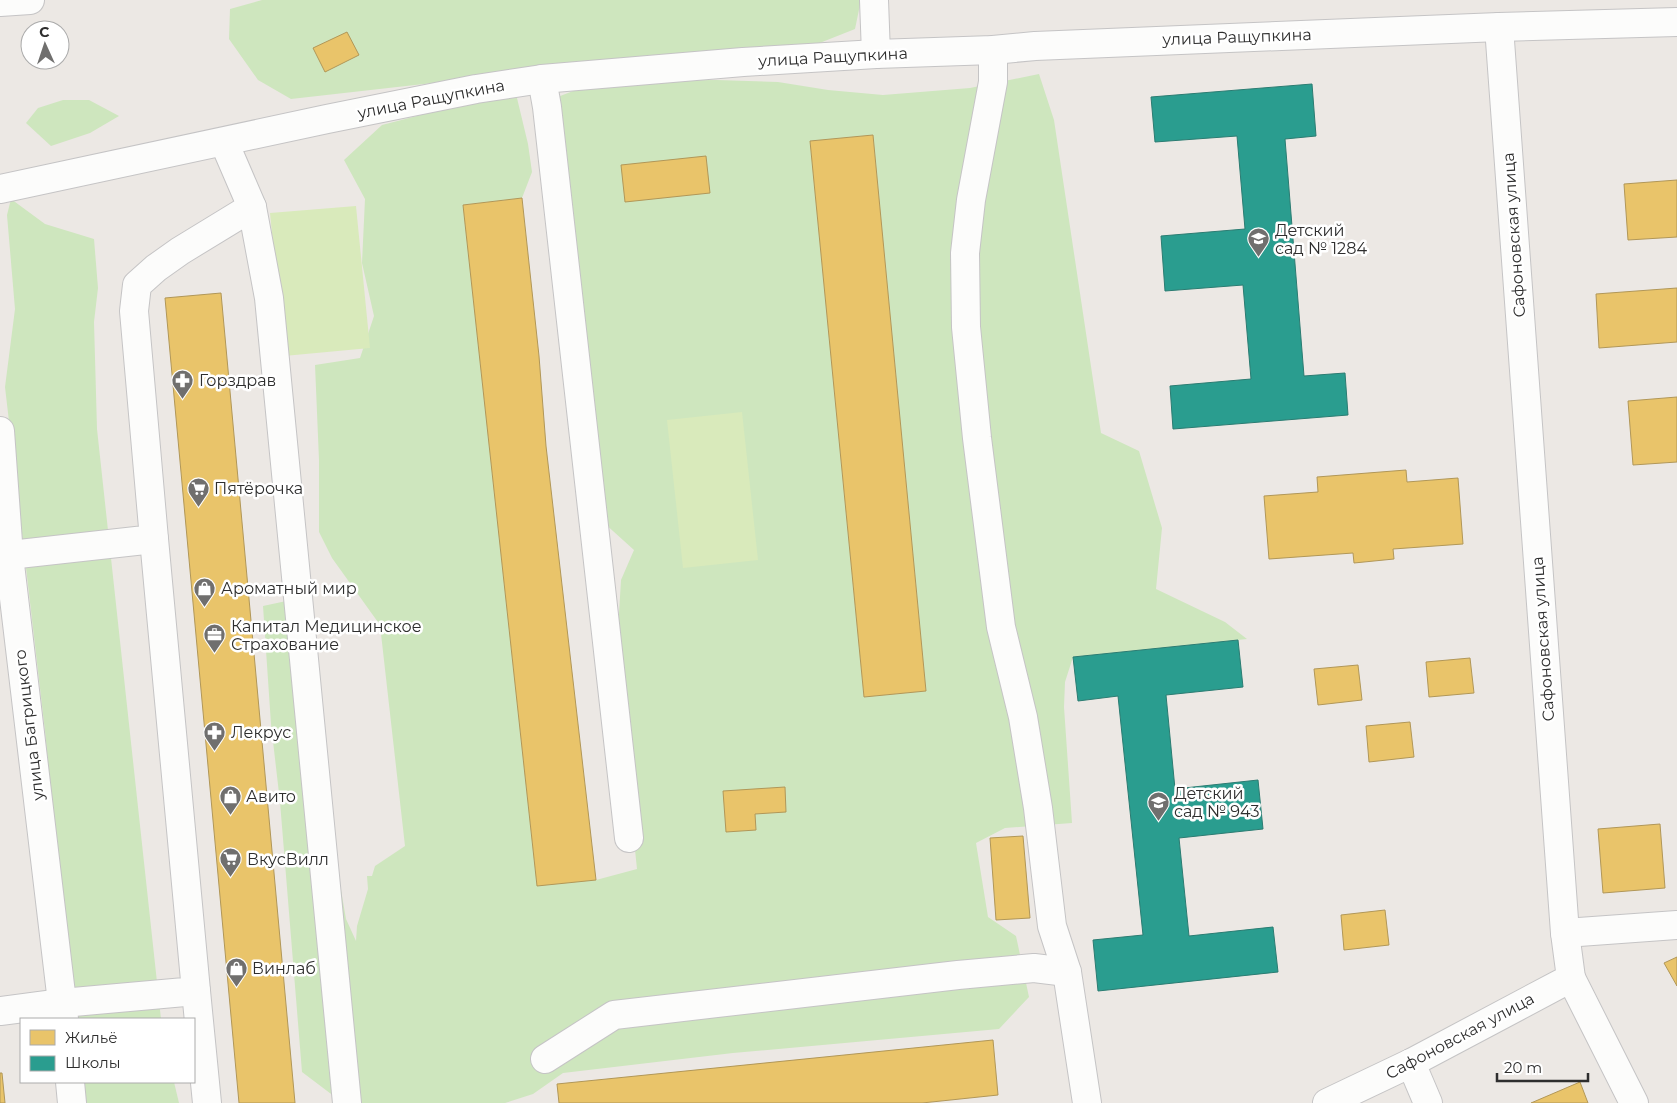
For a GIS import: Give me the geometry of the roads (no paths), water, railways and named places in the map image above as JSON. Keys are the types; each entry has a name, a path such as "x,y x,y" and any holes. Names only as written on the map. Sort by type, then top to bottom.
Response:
{"street":[{"path":"0,2 30,0"},
{"path":"874,0 876,54"},
{"name":"улица Ращупкина","path":"0,189 336,117 542,78 743,62 876,54 994,50 1035,46 1499,27 1677,22"},
{"name":"Сафоновская улица","path":"1328,1103 1411,1062 1571,978 1565,933 1499,27"},
{"path":"994,50 993,82 971,200 966,253 966,327 977,438 1001,628 1024,726 1038,808 1052,926 1067,972 1087,1103"},
{"path":"542,78 547,107 629,838"},
{"path":"224,142 252,207 269,298 347,1103"},
{"path":"207,1103 134,311 137,285 156,268 252,207"},
{"name":"улица Багрицкого","path":"0,430 4,556 63,1011"},
{"path":"4,556 154,539"},
{"path":"1565,933 1677,925"},
{"path":"546,1059 614,1015 1034,968 1067,972"},
{"path":"1571,978 1634,1103"},
{"path":"0,1011 63,1011 196,991"},
{"path":"1411,1062 1428,1103"},
{"path":"70,1083 72,1103"}],"place":[{"name":"Детский сад № 1284","path":"1259,258"},
{"name":"Горздрав","path":"183,399"},
{"name":"Пятёрочка","path":"198,507"},
{"name":"Ароматный мир","path":"205,607"},
{"name":"Капитал Медицинское Страхование","path":"215,654"},
{"name":"Лекрус","path":"215,751"},
{"name":"Авито","path":"230,815"},
{"name":"Детский сад № 943","path":"1158,821"},
{"name":"ВкусВилл","path":"231,878"},
{"name":"Винлаб","path":"236,987"}]}
